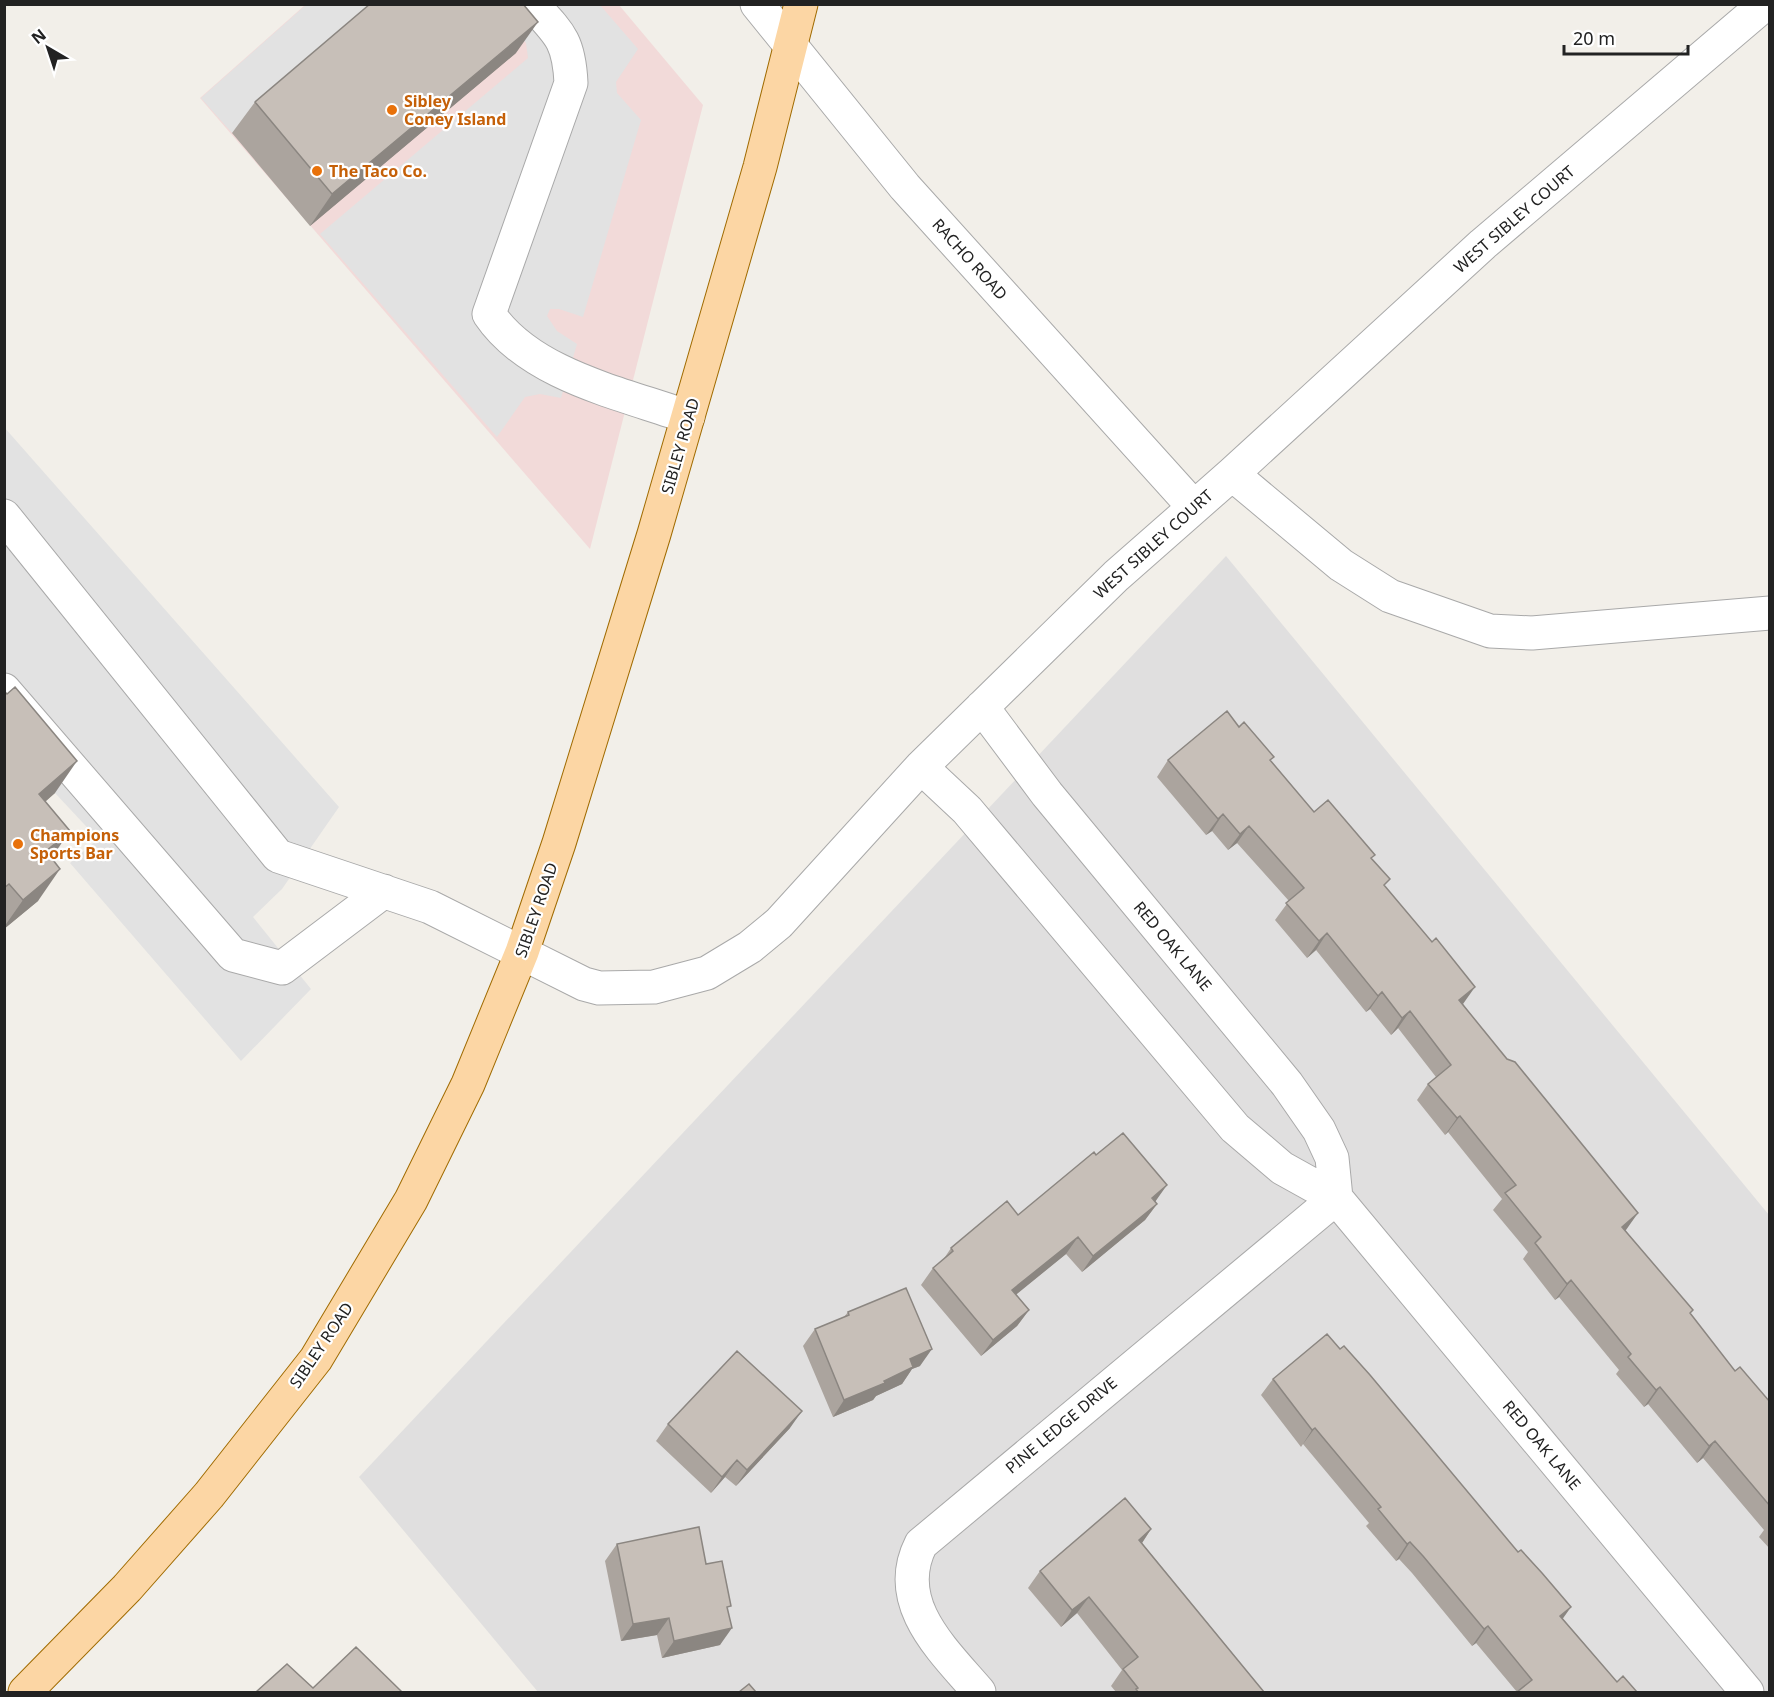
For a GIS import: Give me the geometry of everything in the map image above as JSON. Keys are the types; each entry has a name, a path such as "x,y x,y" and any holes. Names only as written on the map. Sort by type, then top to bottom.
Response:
{"main road":[{"name":"SIBLEY ROAD","path":"25,1692 127,1588 209,1495 316,1359 411,1200 468,1084 522,952 562,832 688,417 760,167 801,4"}],"street":[{"path":"532,4 560,34 570,56 571,83 489,314 503,335 546,366 688,417"},
{"name":"RACHO ROAD","path":"757,4 905,187 1193,506"},
{"name":"WEST SIBLEY COURT","path":"4,516 278,856 430,906 584,984 599,988 654,987 707,973 750,947 779,923 921,767 1116,576 1232,474 1483,244 1765,4"},
{"path":"1232,474 1341,565 1390,596 1490,631 1532,633 1770,614"},
{"path":"4,690 232,955 282,968 384,891"},
{"name":"RED OAK LANE","path":"982,707 1047,795 1287,1084 1320,1130 1332,1158 1336,1198"},
{"name":"RED OAK LANE","path":"921,767 967,810 1235,1128 1282,1168 1336,1198 1748,1692"},
{"name":"PINE LEDGE DRIVE","path":"979,1692 925,1627 913,1599 911,1576 914,1557 921,1544 1336,1198"}],"shaded area":[{"path":"305,5 619,5 703,105 590,549 200,98"},
{"path":"306,5 386,5 232,133 201,98"},
{"path":"493,5 600,5 638,49 616,82 617,93 641,120 583,317 559,309 550,309 547,316 557,331 577,344 561,398 540,394 525,397 497,437 320,234 528,58 526,43"},
{"path":"4,427 339,807 282,889 253,917 311,989 241,1061 70,863 98,839 55,793 5,730"},
{"path":"1226,556 1769,1215 1769,1692 538,1692 359,1477"}],"building":[{"path":"370,4 523,4 538,22 332,194 255,102"},
{"path":"15,687 77,761 39,794 70,831 46,851 60,869 23,900 9,884 4,888 4,691 7,694"},
{"path":"1227,711 1239,727 1244,722 1274,757 1270,760 1314,812 1328,800 1375,855 1371,858 1390,879 1384,885 1432,942 1436,938 1475,987 1459,1000 1507,1059 1515,1062 1638,1213 1622,1227 1693,1310 1690,1313 1735,1371 1740,1367 1770,1402 1770,1506 1715,1441 1709,1446 1660,1387 1656,1390 1628,1357 1631,1354 1571,1280 1567,1284 1535,1243 1541,1237 1505,1193 1516,1185 1460,1116 1457,1118 1428,1084 1451,1065 1410,1011 1402,1018 1382,992 1378,996 1327,933 1319,941 1286,903 1304,888 1249,826 1240,834 1223,814 1218,819 1168,760"},
{"path":"1123,1133 1167,1185 1152,1198 1157,1204 1093,1256 1078,1237 1012,1290 1029,1310 993,1340 933,1268 953,1251 951,1248 1007,1201 1018,1215 1094,1152 1096,1155"},
{"path":"906,1288 932,1349 910,1359 913,1367 884,1381 885,1383 844,1400 815,1329 849,1315 848,1312"},
{"path":"1327,1334 1340,1349 1344,1346 1370,1375 1518,1552 1521,1550 1571,1607 1560,1616 1617,1682 1623,1676 1637,1692 1517,1692 1532,1680 1488,1626 1484,1629 1423,1556 1410,1542 1407,1544 1378,1509 1381,1507 1315,1428 1312,1430 1273,1379"},
{"path":"737,1351 802,1411 747,1470 737,1460 722,1477 668,1424"},
{"path":"1125,1498 1151,1529 1139,1540 1264,1692 1138,1692 1136,1689 1138,1688 1123,1669 1138,1657 1089,1597 1072,1610 1040,1571"},
{"path":"699,1527 706,1564 722,1561 731,1606 727,1607 732,1628 674,1641 669,1618 633,1624 617,1544"},
{"path":"356,1647 402,1692 256,1692 287,1664 313,1688"},
{"path":"749,1684 756,1692 739,1692"}],"place":[{"name":"Sibley Coney Island","path":"392,110"},
{"name":"The Taco Co.","path":"317,171"},
{"name":"Champions Sports Bar","path":"18,844"}]}
